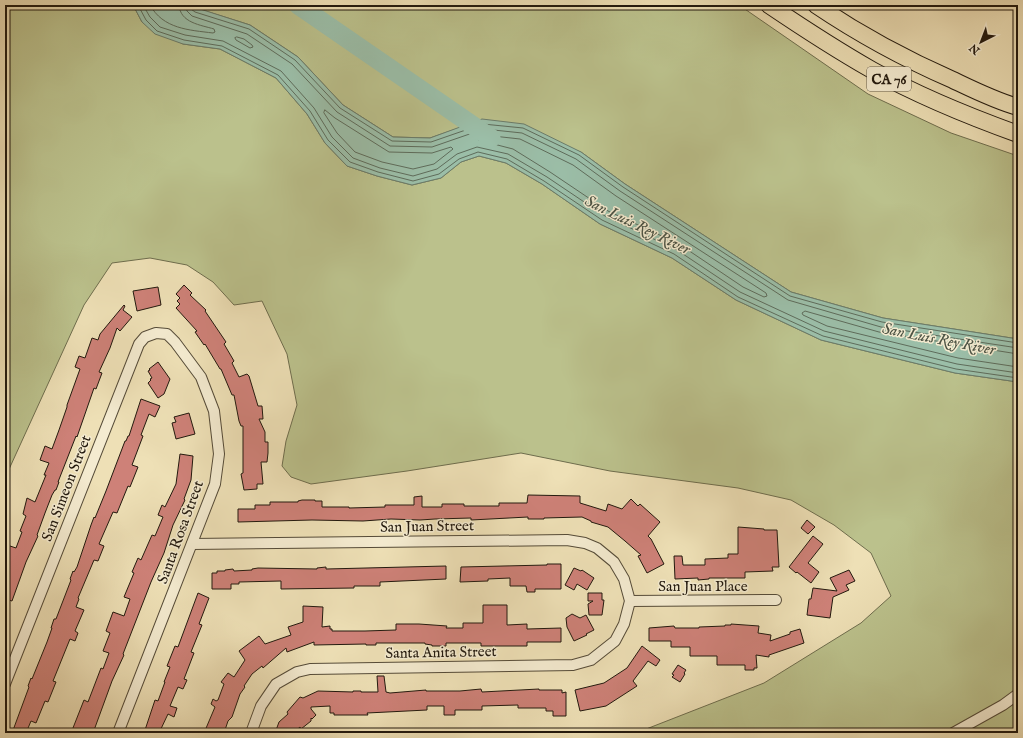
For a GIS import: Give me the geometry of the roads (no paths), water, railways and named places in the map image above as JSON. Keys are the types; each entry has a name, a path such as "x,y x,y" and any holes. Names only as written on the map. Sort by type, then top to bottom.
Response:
{"highway":[{"name":"CA 76","path":"769,5 816,37 873,71 932,100 983,122 1018,134"},
{"name":"CA 76","path":"816,5 842,23 922,66 967,87 1018,107"}],"street":[{"name":"San Simeon Street","path":"5,684 139,344 145,337 156,332 167,334 175,342"},
{"name":"Santa Rosa Street","path":"118,733 215,484 219,454 214,411 201,377 175,342"},
{"name":"San Juan Street","path":"192,544 567,540 585,543 597,548 614,562 624,579 630,601"},
{"name":"San Juan Place","path":"630,601 776,600"},
{"name":"Santa Anita Street","path":"251,733 261,706 276,684 296,672 310,669 573,665 591,660 615,641 624,624 630,601"},
{"path":"953,733 1004,705 1018,694"}],"water":[{"path":"133,5 192,5 197,8 250,25 298,57 343,105 393,137 430,138 482,119 524,124 581,152 625,184 791,292 883,318 1018,339 1018,382 955,373 821,340 736,300 672,258 600,224 542,184 506,163 479,156 461,162 441,178 412,185 347,166 325,143 307,114 276,78 220,49 183,44 155,34 142,22"}],"waterway":[{"name":"San Luis Rey River","path":"298,5 491,138"}]}
